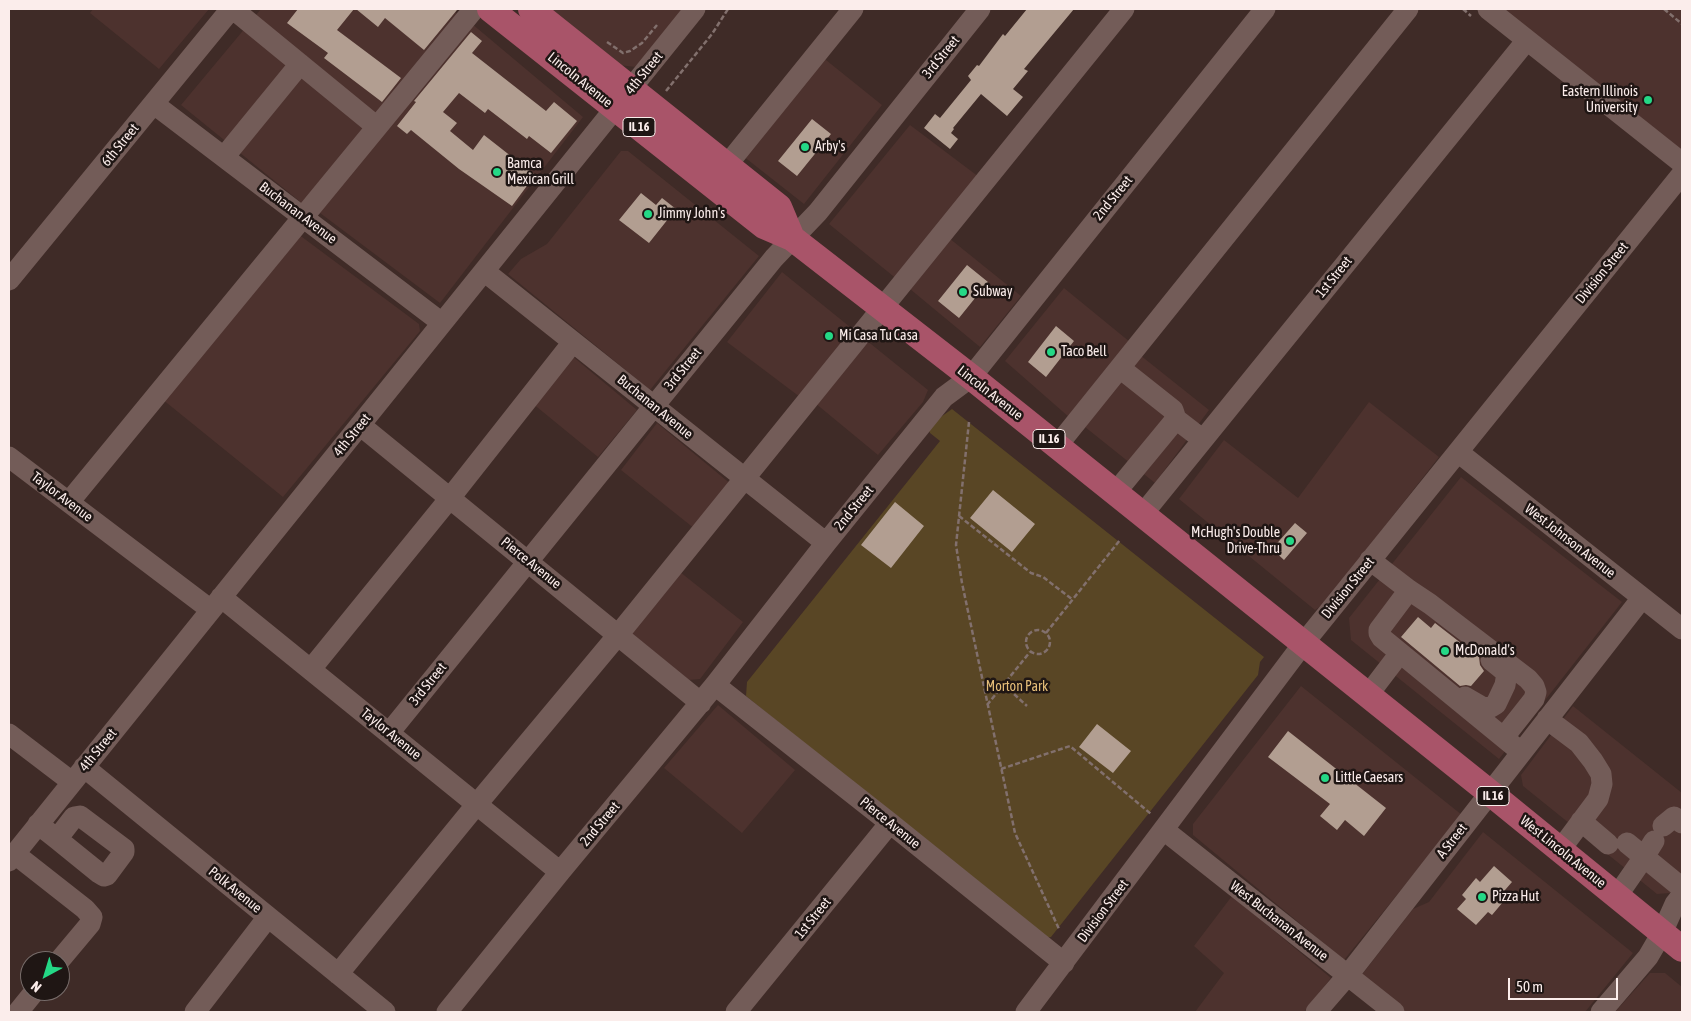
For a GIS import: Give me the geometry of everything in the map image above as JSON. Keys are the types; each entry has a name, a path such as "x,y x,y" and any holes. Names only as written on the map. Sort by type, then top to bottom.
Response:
{"main road":[{"name":"Lincoln Avenue","path":"490,9 578,77 623,99 727,165 779,207 792,238"},
{"name":"Lincoln Avenue","path":"531,9 623,99 764,226 792,238 971,377 1303,644"},
{"name":"West Lincoln Avenue","path":"1303,644 1682,949"}],"street":[{"path":"232,9 377,127"},
{"name":"6th Street","path":"9,280 232,9"},
{"path":"69,502 474,9"},
{"name":"4th Street","path":"11,857 695,9"},
{"path":"727,165 853,9"},
{"name":"3rd Street","path":"389,733 653,406 792,238 818,212 980,9"},
{"path":"338,974 618,635 1124,9"},
{"name":"2nd Street","path":"447,1012 560,872 716,685 826,543 944,397 971,377 1265,9"},
{"path":"1057,446 1077,420 1123,371 1408,9"},
{"path":"1497,12 1527,40 1682,163"},
{"name":"1st Street","path":"1142,515 1527,40"},
{"path":"224,157 300,64"},
{"name":"Buchanan Avenue","path":"154,104 442,323"},
{"name":"Division Street","path":"1026,1012 1064,963 1158,822 1682,174"},
{"name":"Buchanan Avenue","path":"484,271 826,543"},
{"path":"311,669 450,498 573,342"},
{"path":"1123,371 1173,410 1176,419 1202,440"},
{"path":"1115,493 1176,419"},
{"name":"Pierce Avenue","path":"360,425 701,703"},
{"name":"West Johnson Avenue","path":"1458,452 1682,629"},
{"name":"Taylor Avenue","path":"9,457 69,502 311,669 560,872"},
{"path":"1370,560 1528,679 1534,686 1536,692 1534,698 1504,738"},
{"path":"1408,590 1379,630 1382,638 1521,752"},
{"name":"A Street","path":"1316,1012 1348,975 1642,598"},
{"path":"1430,604 1432,610 1440,619 1507,673 1505,685 1496,704 1484,708 1440,682 1436,682"},
{"path":"1368,696 1400,653"},
{"name":"Pierce Avenue","path":"716,685 1064,963"},
{"path":"1547,719 1579,744 1601,774 1602,784 1598,799 1560,850"},
{"name":"Polk Avenue","path":"9,734 78,775 268,917 385,1012"},
{"path":"1581,821 1617,843 1664,833"},
{"name":"West Buchanan Avenue","path":"1158,822 1394,1012"},
{"name":"1st Street","path":"739,1011 890,823"},
{"path":"38,824 57,839"},
{"path":"1664,833 1682,888"},
{"path":"1617,896 1664,833"},
{"path":"11,857 85,909 92,917 90,924 67,951"},
{"path":"1601,1012 1648,957 1662,933 1675,904 1682,895"},
{"path":"195,1012 268,917"},
{"path":"18,1012 27,1001"}],"path":[{"path":"663,94 712,34 728,9"},
{"path":"1664,9 1682,24"},
{"path":"624,53 642,43 663,19"},
{"path":"601,39 616,47 628,59"},
{"path":"969,422 956,545 962,583 1015,833 1059,928"},
{"path":"959,516 1031,573 1043,577 1073,600"},
{"path":"1046,633 1120,540"},
{"path":"1038,630 1046,633 1050,640 1046,652 1038,654 1030,652 1026,645 1028,634 1038,630"},
{"path":"987,705 1030,652"},
{"path":"1003,684 1027,706"},
{"path":"1001,769 1070,746 1158,822"}],"shaded area":[{"path":"93,9 209,9 159,69 90,13"},
{"path":"261,9 452,9 463,19 303,204 181,105"},
{"path":"540,9 684,9 636,67 609,64"},
{"name":"Eastern Illinois University","path":"1498,9 1682,9 1682,155"},
{"path":"465,18 583,117 440,303 316,210"},
{"path":"821,56 882,105 804,204 743,156"},
{"path":"910,125 979,177 898,280 829,224"},
{"path":"621,151 628,151 759,256 650,390 508,274 521,259 547,244"},
{"path":"298,234 419,324 420,331 283,497 162,399"},
{"path":"949,238 1021,296 980,347 910,289"},
{"path":"782,272 855,331 800,397 727,342"},
{"path":"1064,288 1130,342 1070,418 1005,361"},
{"path":"866,340 928,390 923,402 878,455 815,403"},
{"path":"571,355 637,410 598,457 532,403"},
{"path":"1140,355 1209,410 1155,483 1085,427"},
{"path":"1369,402 1439,457 1324,604 1315,610 1179,499 1224,440 1298,498"},
{"path":"657,423 732,485 695,529 621,470"},
{"path":"1461,477 1622,602 1499,759 1351,640 1349,618"},
{"path":"675,568 743,622 700,679 689,680 626,629"},
{"path":"1301,686 1462,815 1344,960 1193,835 1193,824"},
{"path":"718,705 795,770 742,833 664,768"},
{"path":"1573,706 1682,793 1682,878 1670,893 1657,894 1523,786 1521,775"},
{"path":"1483,832 1633,953 1585,1012 1406,1012 1360,977 1413,909 1429,902"},
{"path":"1232,896 1331,978 1304,1012 1195,1012 1224,973 1194,946"},
{"path":"1650,973 1665,973 1682,987 1682,1012 1615,1012"}],"green space":[{"name":"Morton Park","path":"952,409 1264,657 1260,662 1258,675 1051,937 1045,938 746,696 747,682 940,441 929,430 938,419"}],"building":[{"path":"298,9 354,9 337,30 401,78 382,102 324,58 328,53 287,23"},
{"path":"356,9 457,10 424,50 385,18 378,27"},
{"path":"1027,9 1074,9 1024,69 1028,71 1013,89 1023,97 1007,116 981,94 953,128 951,133 958,139 950,149 924,128 935,114 940,118 971,80 968,76 977,65 979,66 1003,34 1005,36"},
{"path":"471,32 482,41 472,53 546,111 554,102 577,121 551,153 529,136 527,139 488,109 485,113 459,93 443,112 457,123 450,131 473,150 484,135 535,175 512,206 459,169 411,130 407,134 397,126 416,102 414,101"},
{"name":"Arby's","path":"812,119 831,134 797,176 778,161"},
{"name":"Jimmy John's","path":"641,193 656,205 662,198 676,209 649,243 619,220"},
{"name":"Subway","path":"967,265 988,282 959,318 938,301"},
{"name":"Taco Bell","path":"1056,326 1074,341 1046,377 1028,362"},
{"path":"993,490 1035,524 1012,552 970,518"},
{"path":"895,502 924,526 891,568 861,545"},
{"name":"McHugh's Double Drive-Thru","path":"1295,523 1307,533 1284,560 1272,549"},
{"name":"McDonald's","path":"1418,617 1431,628 1435,623 1479,657 1480,665 1484,671 1471,686 1460,686 1401,637"},
{"path":"1097,724 1131,751 1113,773 1079,747"},
{"path":"1288,731 1386,808 1364,836 1345,820 1337,830 1320,816 1330,804 1268,757"},
{"name":"Pizza Hut","path":"1494,866 1512,882 1498,898 1503,902 1492,915 1488,912 1476,925 1457,909 1466,899 1462,895 1476,878 1480,882"}],"place":[{"name":"Eastern Illinois University","path":"1648,100"},
{"name":"Arby's","path":"805,147"},
{"name":"Bamca Mexican Grill","path":"497,172"},
{"name":"Jimmy John's","path":"648,214"},
{"name":"Subway","path":"963,292"},
{"name":"Mi Casa Tu Casa","path":"829,336"},
{"name":"Taco Bell","path":"1051,352"},
{"name":"McHugh's Double Drive-Thru","path":"1290,541"},
{"name":"McDonald's","path":"1445,651"},
{"name":"Little Caesars","path":"1325,778"},
{"name":"Pizza Hut","path":"1482,897"}]}
